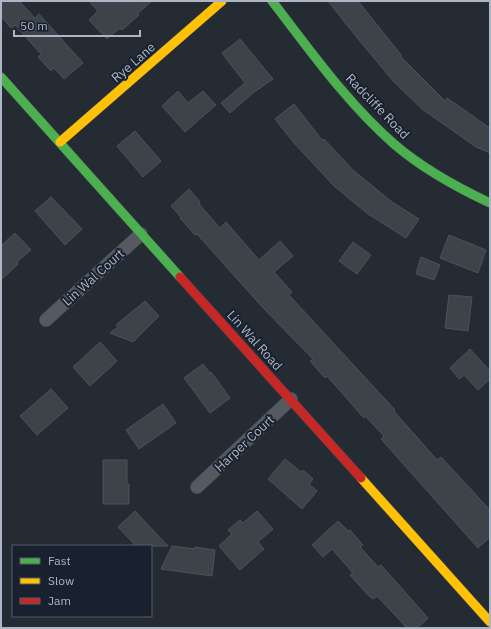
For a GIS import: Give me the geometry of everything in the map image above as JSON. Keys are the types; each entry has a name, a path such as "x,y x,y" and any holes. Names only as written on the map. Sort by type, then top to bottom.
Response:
{"street":[{"name":"Rye Lane","path":"60,142 222,1"},
{"name":"Radcliffe Road","path":"272,1 354,104 383,134 414,159 445,180 490,202"},
{"name":"Lin Wal Road","path":"1,76 490,622"},
{"name":"Lin Wal Court","path":"46,320 141,234"},
{"name":"Harper Court","path":"197,487 291,399"}],"building":[{"path":"1,1 19,1 35,18 39,14 83,63 64,79 54,68 51,71 38,57 41,54 15,25 11,28 1,16"},
{"path":"89,1 152,1 122,30 120,28 107,39 89,20 98,11"},
{"path":"328,1 358,1 402,56 401,57 445,101 447,98 490,128 490,153 476,147 422,109 394,82"},
{"path":"240,39 273,79 253,93 230,113 221,103 245,83 222,53"},
{"path":"178,91 188,103 203,91 216,105 185,132 162,106"},
{"path":"294,104 322,140 324,139 353,170 392,202 419,219 406,238 368,214 334,186 294,143 275,119"},
{"path":"135,131 161,161 143,177 117,146"},
{"path":"189,189 200,202 199,204 220,228 226,222 259,260 280,241 293,256 274,272 292,292 289,295 395,410 394,411 437,460 441,457 490,510 490,537 478,548 381,439 384,436 365,416 364,418 327,376 325,378 310,361 313,359 264,309 197,234 195,235 180,218 181,217 171,206"},
{"path":"51,197 82,229 65,245 35,211"},
{"path":"15,233 31,250 17,262 18,264 1,280 1,246"},
{"path":"449,235 486,250 478,273 440,258"},
{"path":"353,242 371,255 357,274 339,261"},
{"path":"421,257 440,265 434,280 416,274"},
{"path":"449,295 472,297 468,331 445,328"},
{"path":"145,301 159,316 133,342 110,333 118,327 116,325"},
{"path":"100,342 117,361 90,386 73,367"},
{"path":"470,349 490,371 490,379 478,390 464,375 459,379 450,368"},
{"path":"203,364 210,373 211,372 230,398 210,413 184,378"},
{"path":"51,389 68,408 37,435 20,416"},
{"path":"163,404 176,423 139,449 126,430"},
{"path":"285,459 301,472 303,470 313,479 309,484 317,491 302,509 268,479"},
{"path":"103,460 127,460 129,504 103,504"},
{"path":"135,511 168,546 135,545 118,527"},
{"path":"257,511 273,529 258,542 264,549 240,570 219,546 232,534 228,530 240,520 243,523"},
{"path":"338,521 348,531 350,530 363,545 360,547 378,567 381,565 428,618 417,628 407,628 377,596 373,599 369,596 350,575 353,573 332,549 323,557 312,545"},
{"path":"172,546 215,550 212,576 161,569"}],"traffic: fast":[{"path":"272,1 345,94 394,144 416,162 452,184 490,203"},
{"path":"1,77 180,277"}],"traffic: slow":[{"path":"60,142 222,1"},
{"path":"361,478 490,622"}],"traffic: jam":[{"path":"180,277 361,478"}]}
